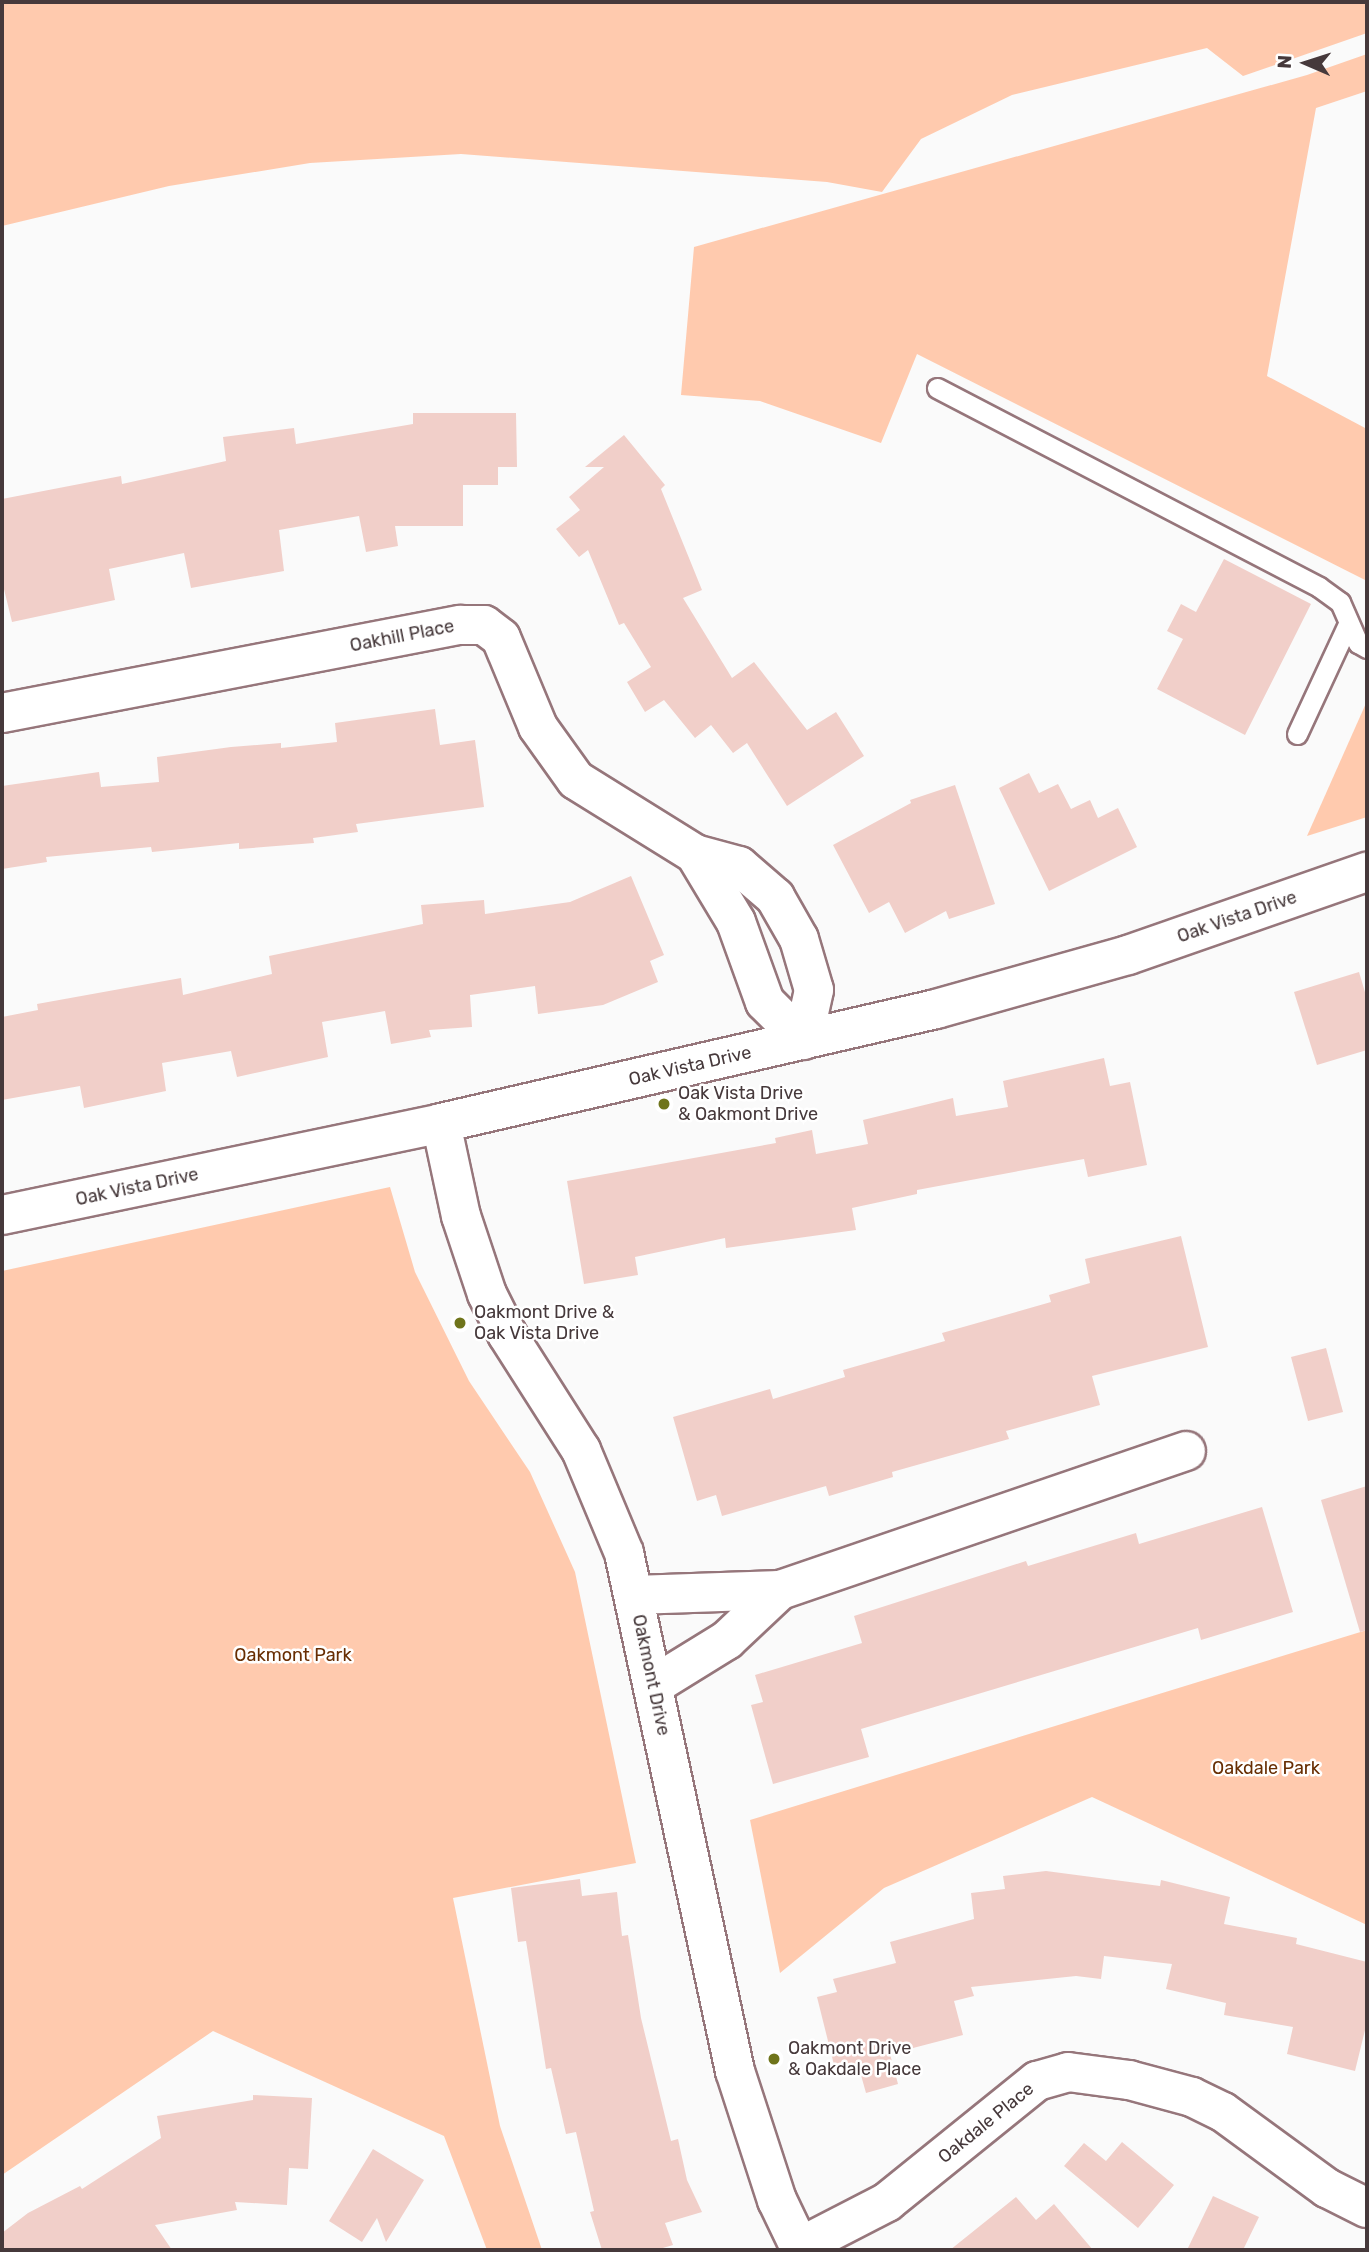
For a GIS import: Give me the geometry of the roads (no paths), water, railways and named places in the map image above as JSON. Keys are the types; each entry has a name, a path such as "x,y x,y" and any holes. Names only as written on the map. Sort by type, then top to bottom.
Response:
{"street":[{"name":"Oakhill Place","path":"2,713 461,625 484,625 501,638 538,727 576,780 695,854 739,866 775,897 788,917 814,990 803,1040"},
{"name":"Oakhill Place","path":"695,854 736,922 765,1002 803,1040"},
{"name":"Oak Vista Drive","path":"2,1215 441,1123 803,1040 1129,955 1367,872"},
{"name":"Oakmont Drive","path":"441,1123 461,1216 488,1294 598,1485 634,1595 735,2071 761,2156 801,2249"},
{"path":"634,1595 780,1590 1186,1451"},
{"path":"654,1685 727,1640 780,1590"},
{"name":"Oakdale Place","path":"801,2249 887,2202 1037,2081 1068,2072 1104,2074 1192,2097 1223,2112 1327,2188 1367,2208"}],"lane":[{"path":"937,388 1320,587 1340,601 1358,643 1367,648"},
{"path":"1297,734 1348,624"}],"place":[{"name":"Oak Vista Drive & Oakmont Drive","path":"664,1104"},
{"name":"Oakmont Drive & Oak Vista Drive","path":"460,1323"},
{"name":"Oakmont Drive & Oakdale Place","path":"774,2059"}],"park label":[{"name":"Oakmont Park","path":"293,1655"},
{"name":"Oakdale Park","path":"1266,1768"}]}
